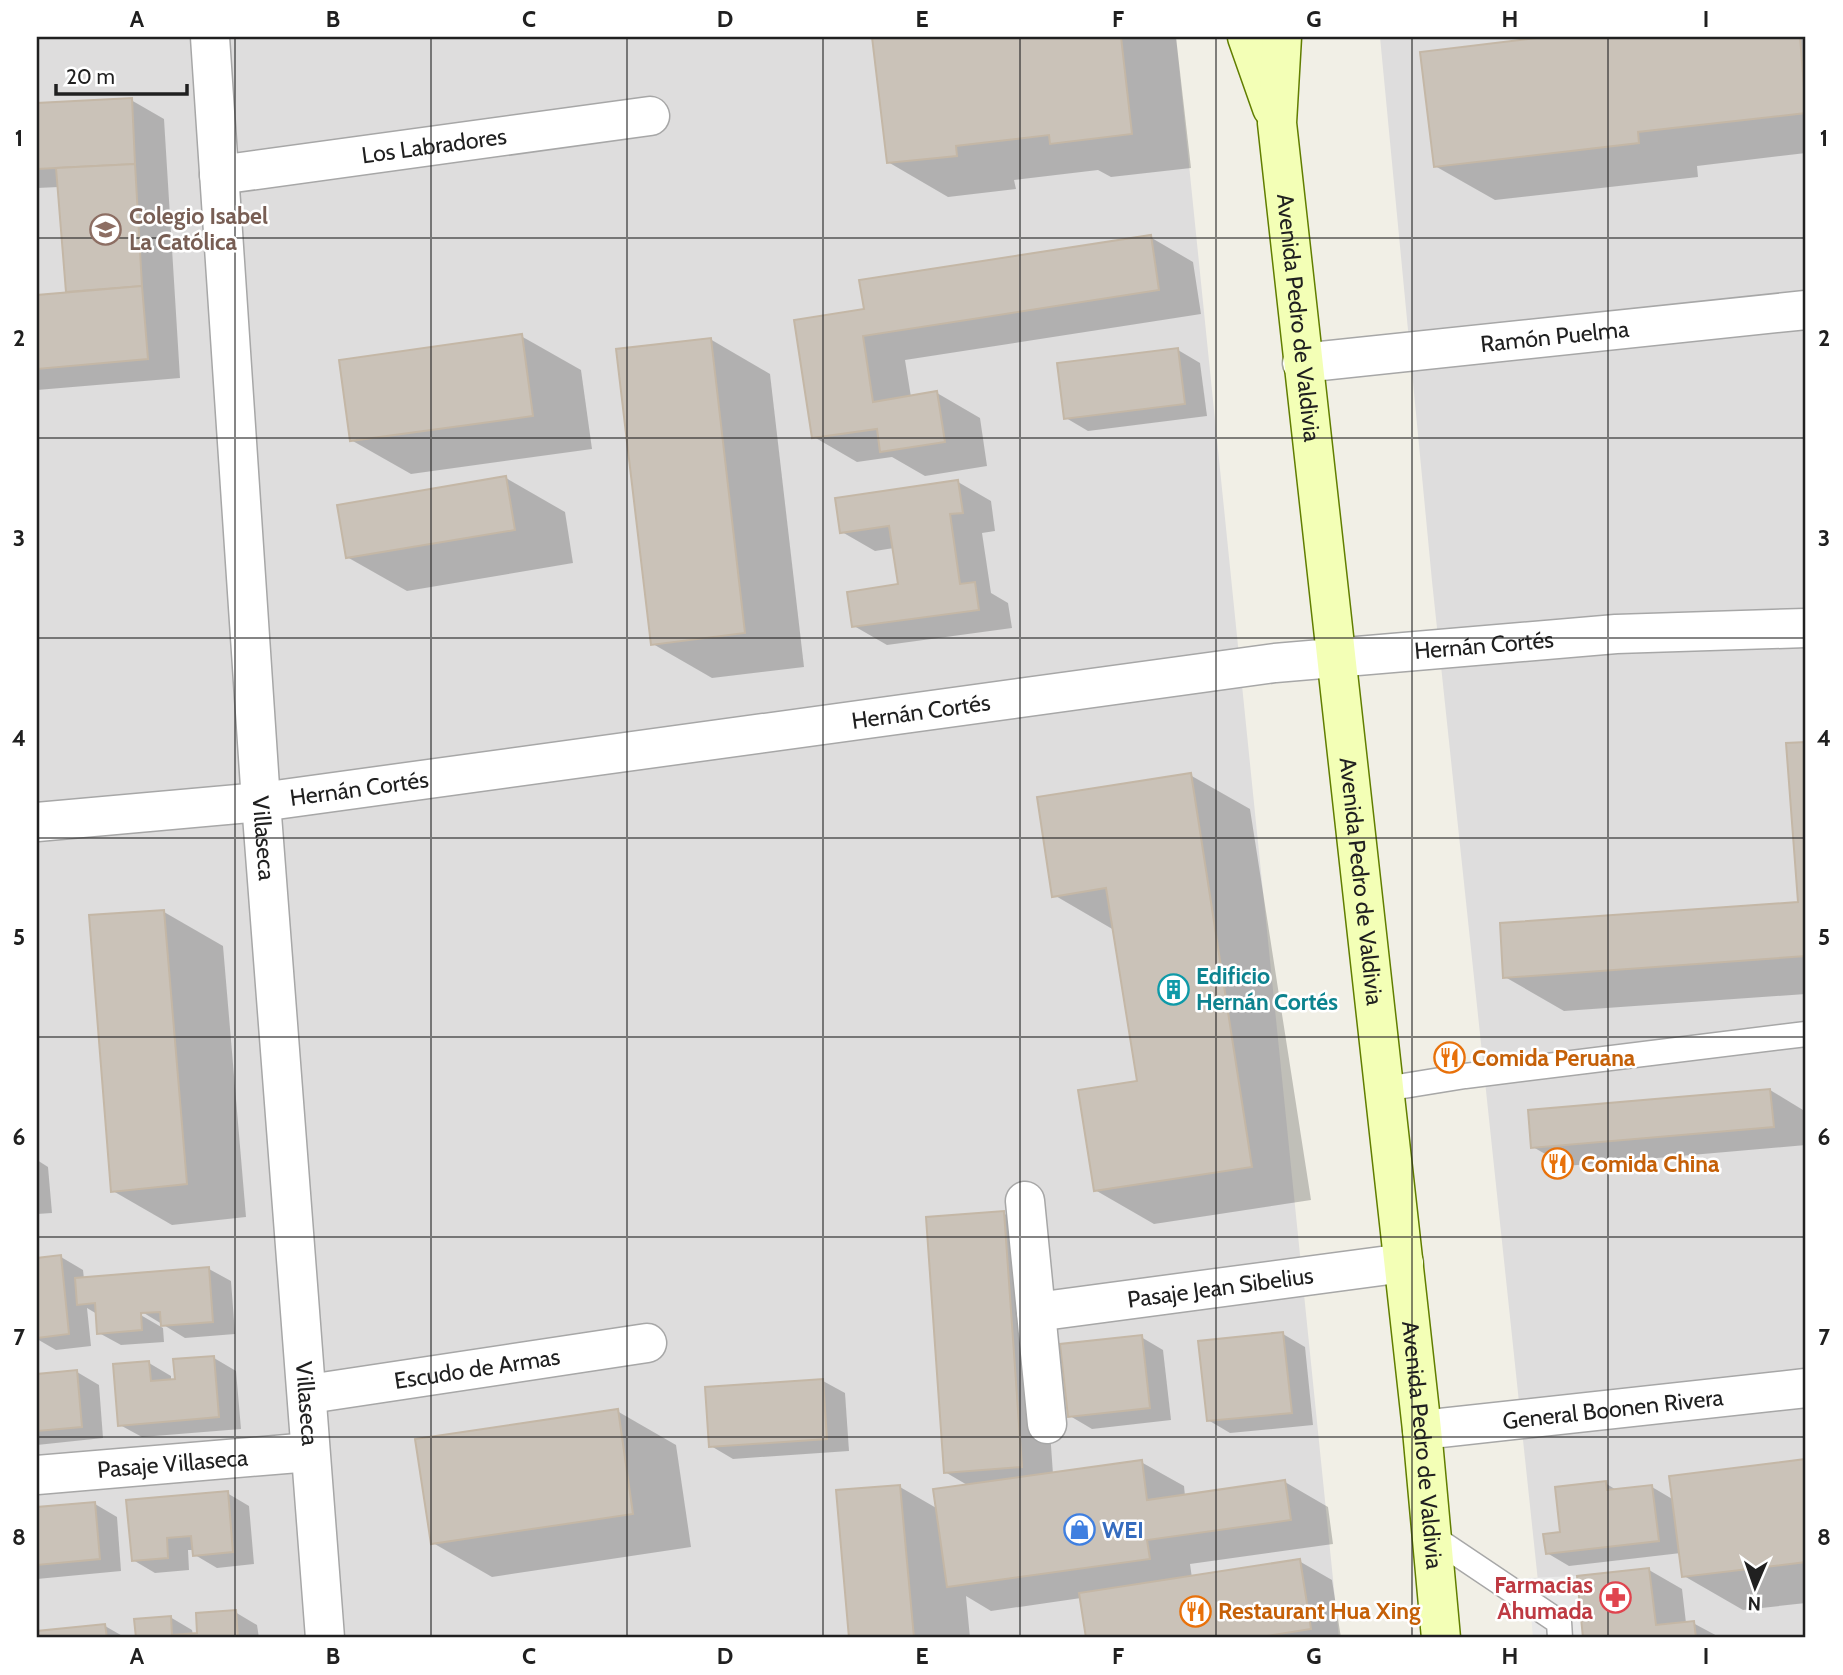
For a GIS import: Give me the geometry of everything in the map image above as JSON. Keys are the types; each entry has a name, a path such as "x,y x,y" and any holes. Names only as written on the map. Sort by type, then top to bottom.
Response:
{"main road":[{"name":"Avenida Pedro de Valdivia","path":"1247,37 1277,123"},
{"name":"Avenida Pedro de Valdivia","path":"1282,37 1277,123 1334,658 1404,1263 1441,1638"}],"street":[{"name":"Villaseca","path":"210,37 261,802 309,1394 310,1452 325,1638"},
{"name":"Los Labradores","path":"219,175 650,116"},
{"name":"Ramón Puelma","path":"1302,363 1806,310"},
{"name":"Hernán Cortés","path":"37,822 261,802 1275,663 1616,634 1806,628"},
{"path":"1025,1200 1047,1424"},
{"name":"Pasaje Jean Sibelius","path":"1036,1312 1404,1263"},
{"name":"Escudo de Armas","path":"309,1394 647,1343"},
{"name":"General Boonen Rivera","path":"1422,1430 1806,1388"},
{"name":"Pasaje Villaseca","path":"37,1475 310,1452"}],"lane":[{"path":"1385,1089 1489,1073 1806,1034"},
{"path":"1431,1536 1559,1622 1560,1638"}],"shaded area":[{"path":"37,37 1176,37 1339,1638 37,1638"},
{"path":"1380,37 1806,37 1806,1638 1544,1638 1432,581"},
{"path":"1577,1576 1583,1638 1533,1638 1528,1578"}],"building":[{"path":"872,37 1121,37 1132,134 1050,144 1049,135 956,146 957,156 887,163"},
{"path":"1545,37 1800,37 1806,113 1638,132 1639,143 1434,167 1420,52"},
{"path":"132,98 135,164 37,169 37,103"},
{"path":"135,164 142,286 66,292 56,168"},
{"path":"1151,235 1159,290 863,336 873,402 937,391 945,442 880,452 877,429 812,438 794,320 864,309 859,280"},
{"path":"142,286 148,359 37,369 37,295"},
{"path":"522,334 533,416 350,441 339,360"},
{"path":"711,338 745,633 651,645 616,349"},
{"path":"1178,348 1185,404 1064,419 1057,363"},
{"path":"506,476 515,530 346,558 337,505"},
{"path":"958,480 963,513 950,514 960,584 975,582 979,610 852,627 847,592 898,584 889,526 840,533 835,498"},
{"path":"1806,742 1806,956 1503,978 1500,923 1798,902 1786,743"},
{"name":"Edificio Hernán Cortés","path":"1191,773 1252,1167 1094,1191 1078,1090 1137,1081 1106,888 1052,897 1037,797"},
{"path":"164,910 187,1184 111,1192 89,915"},
{"path":"1770,1089 1774,1127 1531,1148 1528,1110"},
{"path":"1004,1211 1022,1467 944,1473 926,1217"},
{"path":"61,1255 69,1334 37,1338 37,1258"},
{"path":"209,1267 213,1322 161,1326 160,1312 141,1313 142,1330 97,1334 95,1303 77,1305 75,1278"},
{"path":"1283,1332 1292,1413 1207,1421 1198,1341"},
{"path":"1142,1335 1150,1408 1068,1417 1060,1344"},
{"path":"214,1356 219,1417 118,1426 113,1364 149,1361 151,1381 175,1379 173,1359"},
{"path":"77,1370 82,1427 37,1431 37,1374"},
{"path":"823,1379 827,1439 709,1447 705,1387"},
{"path":"618,1409 633,1514 431,1544 415,1439"},
{"path":"1806,1459 1806,1562 1682,1577 1669,1476"},
{"name":"WEI","path":"1142,1460 1147,1500 1285,1480 1291,1520 1147,1540 1150,1559 947,1587 933,1489"},
{"path":"1606,1481 1607,1490 1652,1485 1659,1541 1546,1554 1543,1534 1560,1532 1555,1487"},
{"path":"900,1485 914,1638 849,1638 836,1490"},
{"path":"228,1491 233,1552 193,1556 191,1536 167,1538 168,1558 132,1561 126,1500"},
{"path":"95,1502 100,1559 37,1565 37,1507"},
{"name":"Restaurant Hua Xing","path":"1300,1559 1311,1629 1254,1638 1086,1638 1079,1593"},
{"name":"Farmacias Ahumada","path":"1649,1568 1656,1625 1694,1621 1696,1638 1583,1638 1577,1576"},
{"path":"236,1610 238,1638 136,1638 134,1619 171,1616 172,1635 197,1633 196,1613"},
{"path":"105,1624 107,1638 37,1638 37,1631"}],"place":[{"name":"Colegio Isabel La Católica","path":"106,229"},
{"name":"Edificio Hernán Cortés","path":"1173,989"},
{"name":"Comida Peruana","path":"1449,1058"},
{"name":"Comida China","path":"1558,1164"},
{"name":"WEI","path":"1079,1530"},
{"name":"Farmacias Ahumada","path":"1616,1598"},
{"name":"Restaurant Hua Xing","path":"1195,1611"}]}
